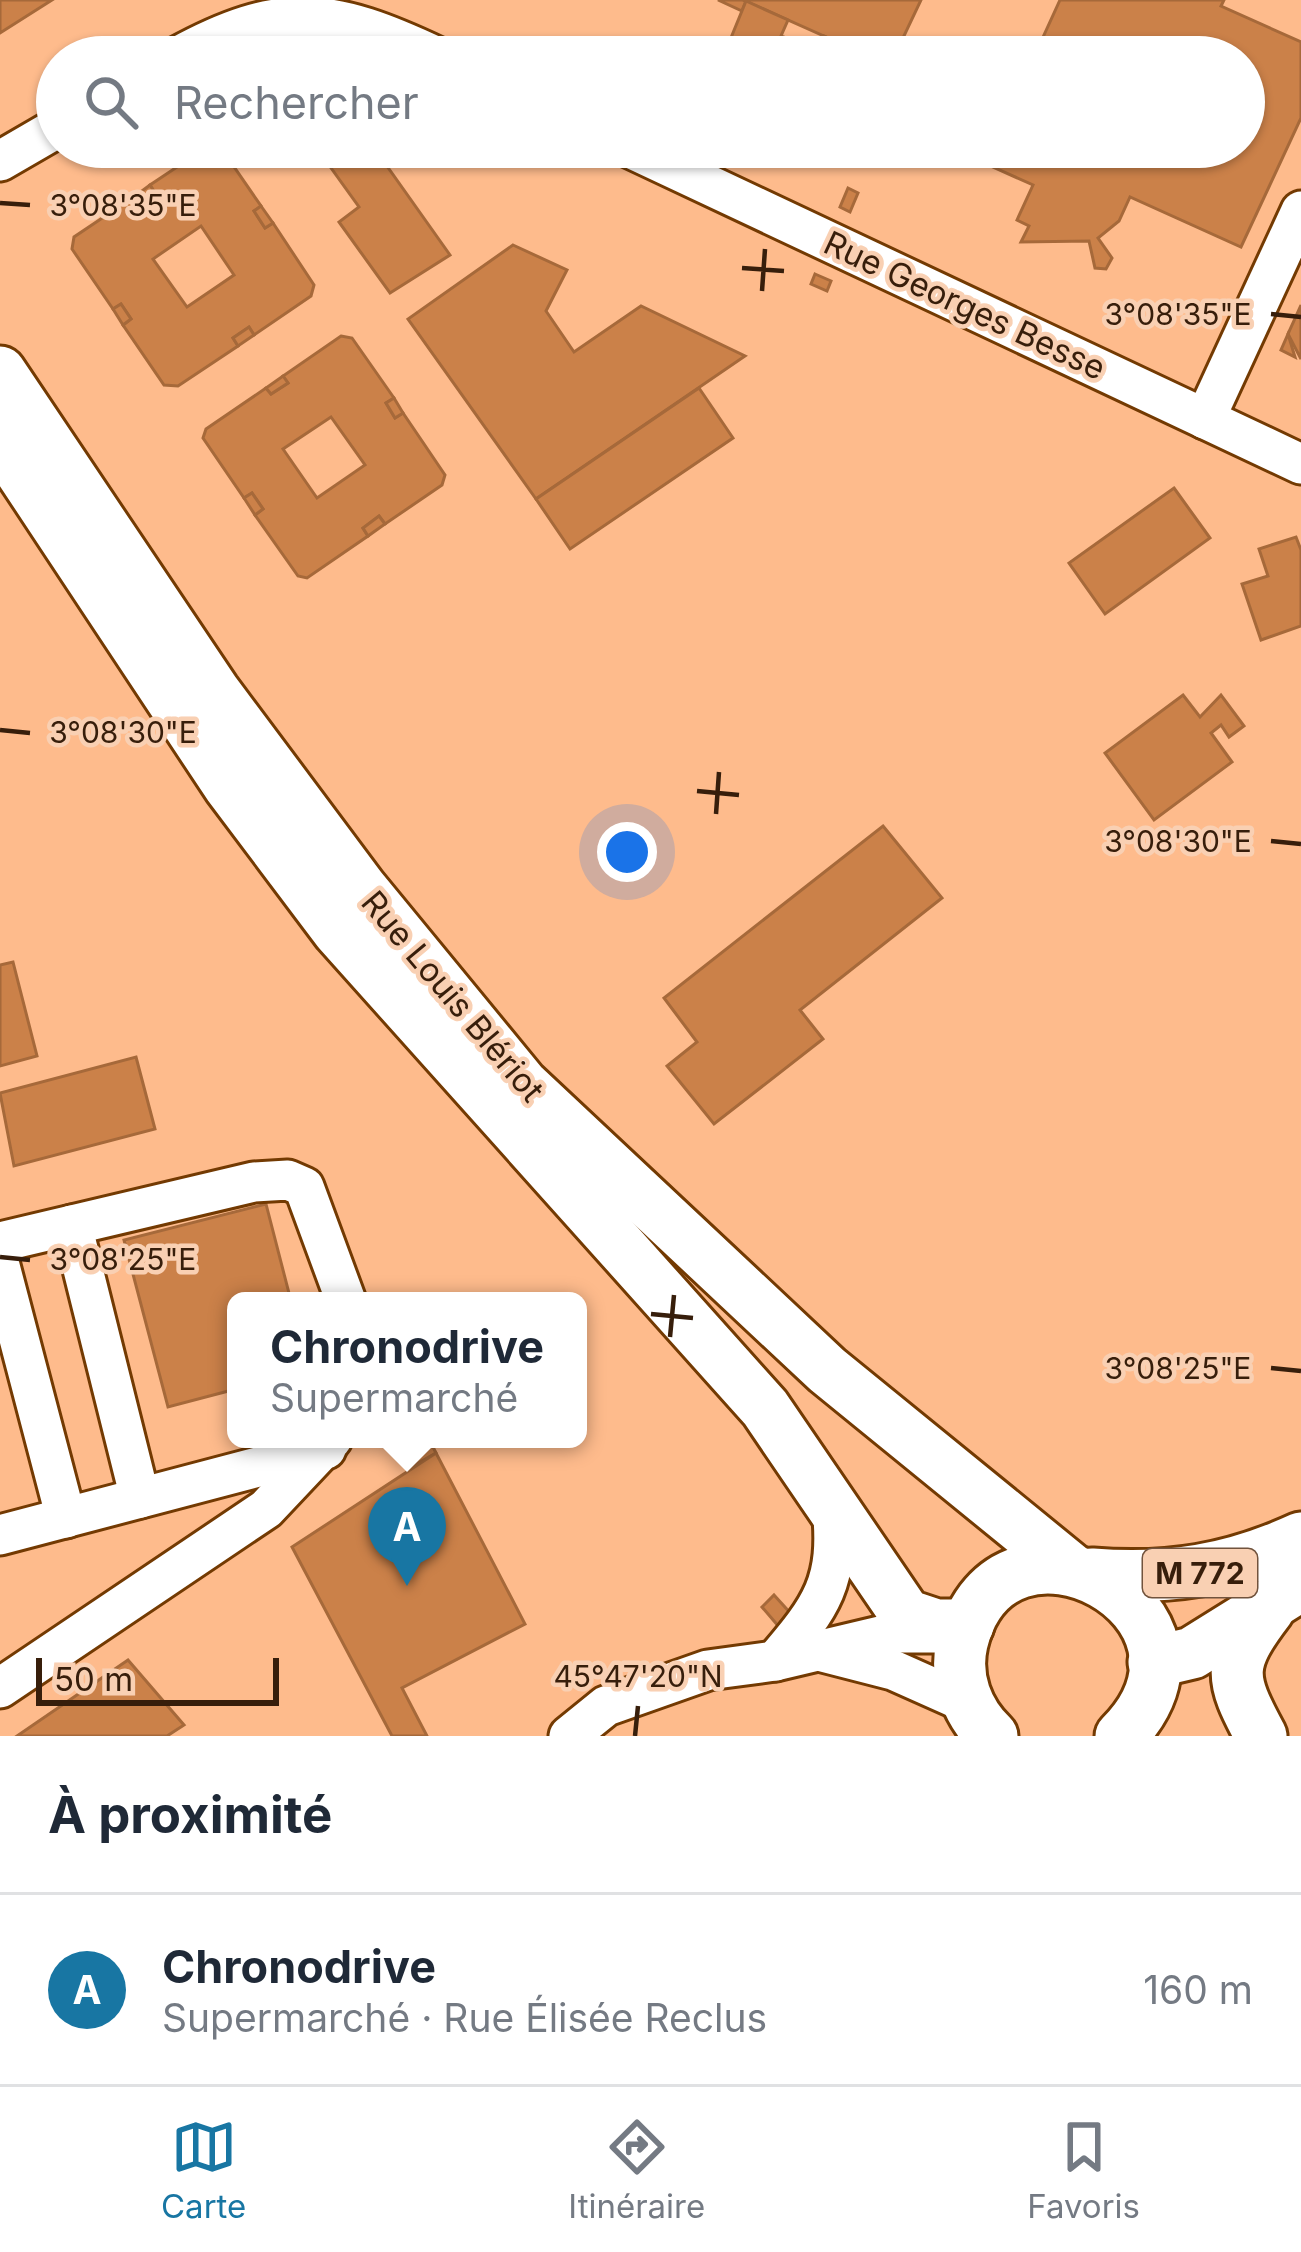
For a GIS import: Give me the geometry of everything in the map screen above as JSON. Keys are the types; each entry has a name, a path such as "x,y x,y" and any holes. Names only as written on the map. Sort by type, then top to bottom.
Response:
{"main road":[{"name":"Rue Louis Blériot","path":"0,372 214,691 361,889 522,1084 826,1370 1081,1571 1129,1600 1142,1618 1152,1675"},
{"name":"Rue Louis Blériot","path":"0,440 230,786 338,931 765,1408 906,1615 966,1630"},
{"name":"M 772","path":"1081,1571 1184,1576 1224,1568 1301,1538"},
{"path":"980,1719 959,1669 966,1630 981,1604 1010,1580 1045,1568 1081,1571"},
{"name":"M 772","path":"1152,1675 1290,1590"},
{"path":"1261,1736 1235,1689 1234,1665 1290,1590"},
{"path":"1121,1736 1136,1720 1152,1675 1189,1683 1238,1736"}],"street":[{"path":"212,36 250,10 305,11 392,36"},
{"path":"0,161 36,140"},
{"name":"Rue Georges Besse","path":"673,168 1301,464"},
{"path":"1205,418 1301,211"},
{"path":"0,1242 254,1182 288,1180 304,1187 343,1292"},
{"path":"72,1225 140,1498"},
{"path":"0,1266 66,1518"},
{"path":"0,1534 316,1448"},
{"path":"0,1688 266,1509 326,1448"},
{"path":"775,1661 826,1593 835,1552 832,1507"},
{"path":"569,1736 606,1706 708,1670 775,1661 893,1633 966,1630"},
{"path":"818,1650 893,1670 980,1719"}],"building":[{"path":"0,0 52,0 0,33"},
{"path":"718,0 743,0 746,1 742,11"},
{"path":"743,0 921,0 904,36 824,36"},
{"path":"1060,0 1224,0 1221,6 1301,42 1301,118 1241,247 1130,197 1119,221 1098,238 1112,258 1106,269 1095,268 1089,241 1021,242 1029,226 1017,220 1033,185 995,168 1265,168 1265,36 1044,36"},
{"path":"746,1 788,20 781,36 732,36"},
{"path":"176,168 235,168 261,206 254,211 265,228 273,223 314,285 311,296 254,335 249,327 233,338 238,346 178,386 164,385 123,325 131,319 121,304 113,309 72,249 74,237 135,196 140,203 155,193 150,185","holes":["201,226 234,275 187,307 153,259"]},
{"path":"331,168 388,168 450,255 390,293 339,222 359,207"},
{"path":"150,185 155,193 140,203 135,196"},
{"path":"848,188 858,193 850,212 840,207"},
{"path":"261,206 273,223 265,228 254,211"},
{"path":"513,245 567,270 546,311 574,352 641,306 745,356 536,499 408,319"},
{"path":"815,274 831,281 827,291 811,284"},
{"path":"121,304 131,319 123,325 113,309"},
{"path":"1301,305 1301,359 1288,334"},
{"path":"249,327 254,335 238,346 233,338"},
{"path":"1288,334 1295,357 1281,350"},
{"path":"341,336 352,338 394,398 386,403 395,418 403,413 445,475 442,485 385,524 379,516 363,528 368,536 307,578 298,576 255,515 263,509 252,493 244,498 203,438 206,429 266,388 271,394 288,383 283,376","holes":["331,417 365,465 317,498 283,449"]},
{"path":"283,376 288,383 271,394 266,388"},
{"path":"699,388 733,438 570,549 536,499"},
{"path":"394,398 403,413 395,418 386,403"},
{"path":"1174,488 1210,538 1105,614 1069,563"},
{"path":"252,493 263,509 255,515 244,498"},
{"path":"379,516 385,524 368,536 363,528"},
{"path":"1296,537 1301,550 1301,626 1261,640 1242,584 1268,576 1259,549"},
{"path":"1183,695 1200,717 1221,695 1244,726 1229,737 1221,725 1211,733 1232,762 1154,820 1105,753"},
{"path":"883,826 942,898 800,1010 823,1039 714,1124 667,1066 697,1042 664,998"},
{"path":"13,962 37,1056 0,1066 0,965"},
{"path":"136,1057 155,1129 14,1166 0,1093"},
{"path":"266,1204 289,1292 227,1292 227,1391 168,1407 124,1240"},
{"path":"399,1448 434,1448 436,1453 409,1468"},
{"path":"436,1453 525,1624 402,1688 427,1736 392,1736 292,1547"},
{"path":"774,1595 793,1616 780,1628 762,1607"},
{"path":"128,1660 184,1725 167,1736 17,1736"}],"place":[{"name":"Chronodrive","path":"407,1586"}]}
